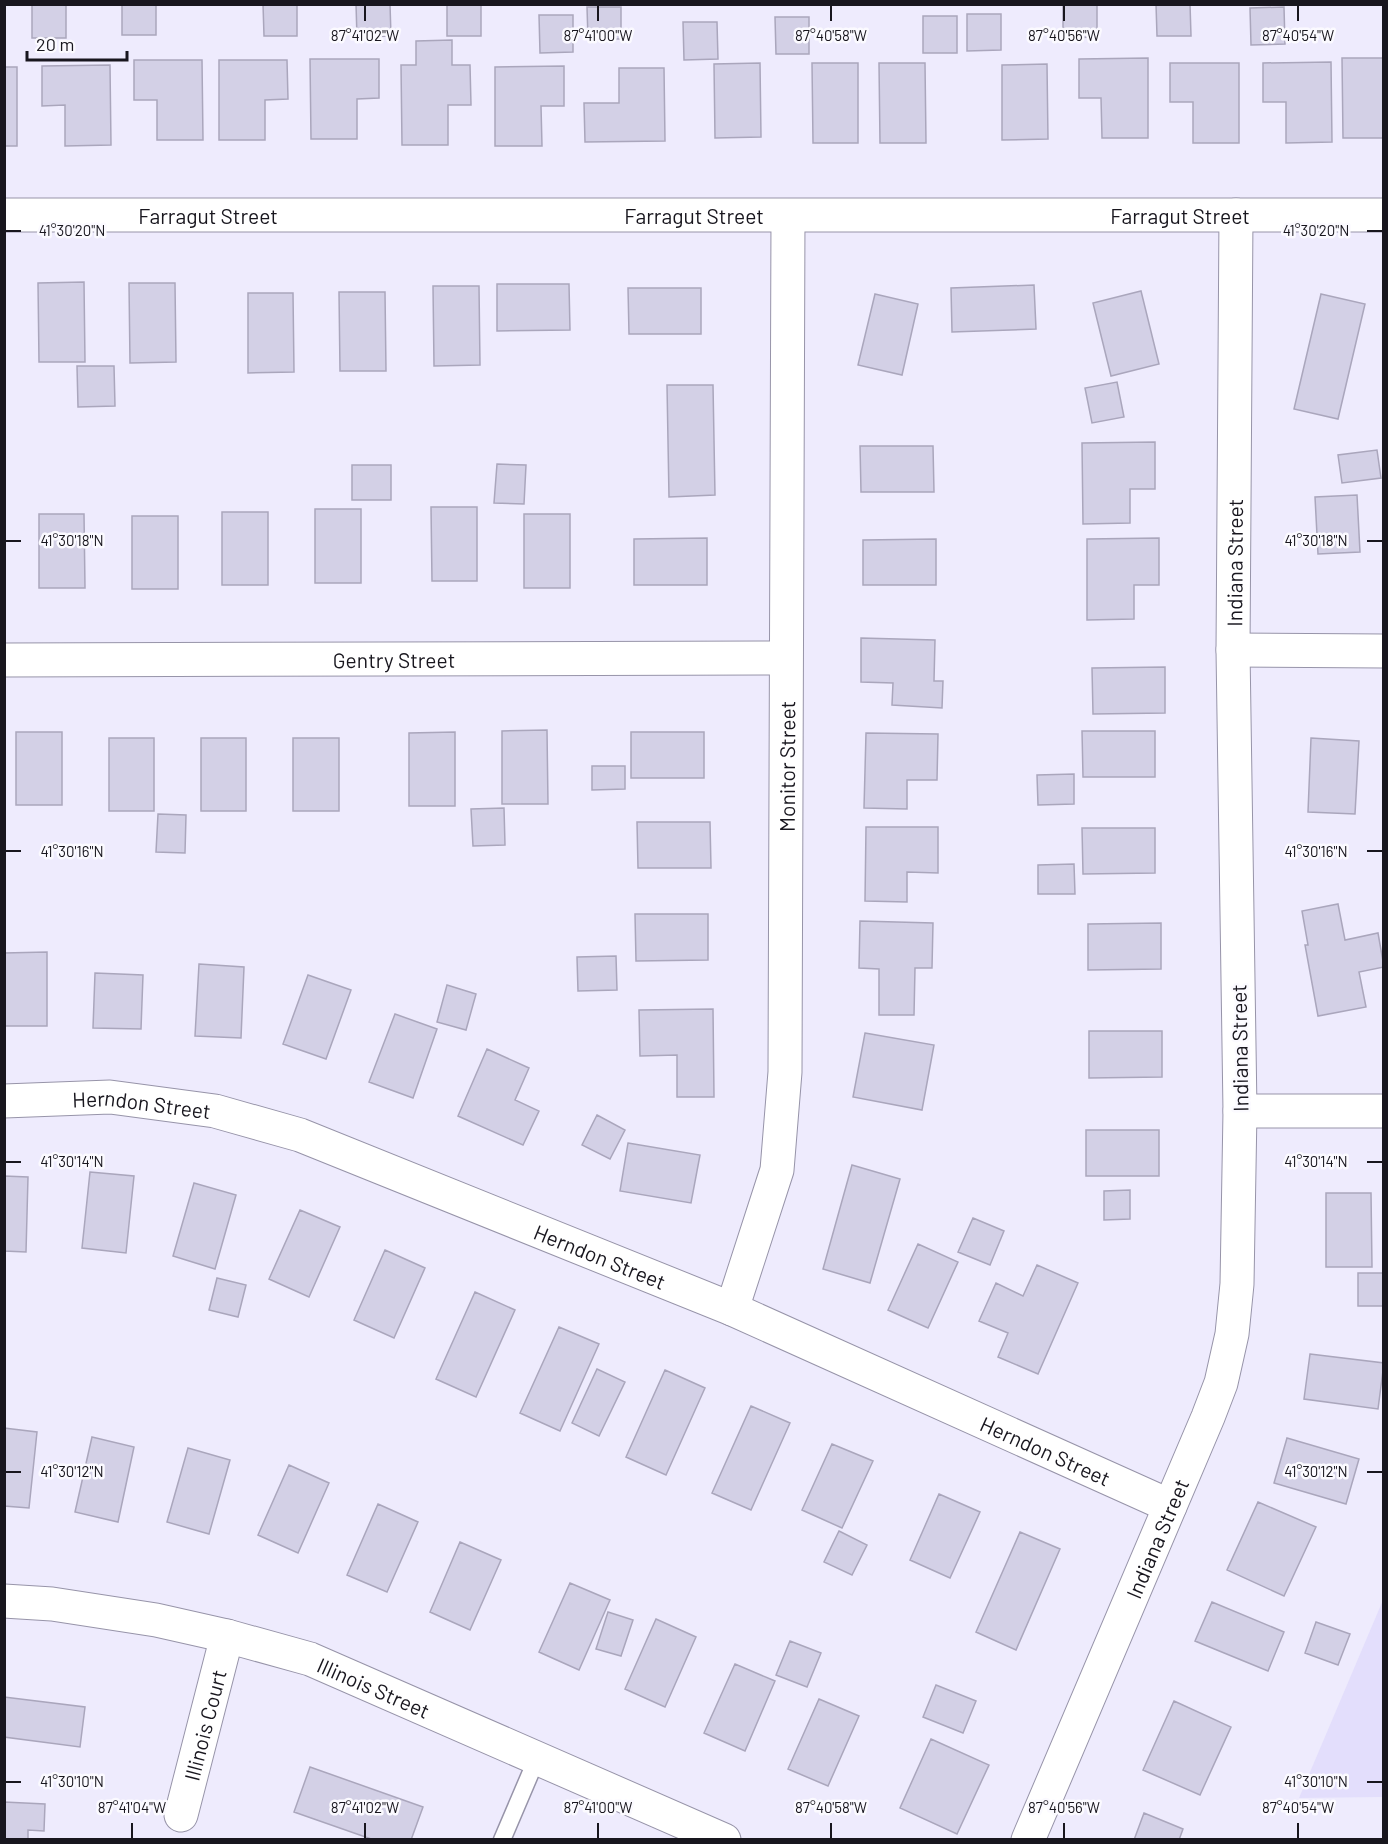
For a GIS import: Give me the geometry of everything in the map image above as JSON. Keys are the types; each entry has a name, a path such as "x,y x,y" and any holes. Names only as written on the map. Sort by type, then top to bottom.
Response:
{"street":[{"name":"Farragut Street","path":"4,215 1383,214"},
{"name":"Indiana Street","path":"1028,1839 1209,1417 1221,1383 1232,1334 1238,1284 1240,1111 1233,650 1236,215"},
{"name":"Monitor Street","path":"732,1309 777,1170 784,1072 788,216"},
{"path":"1233,650 1383,651"},
{"name":"Gentry Street","path":"4,660 785,658"},
{"name":"Herndon Street","path":"4,1101 110,1097 214,1111 300,1135 732,1309 1170,1506"},
{"path":"1240,1111 1383,1111"},
{"name":"Illinois Street","path":"4,1601 52,1604 145,1618 227,1636 310,1659 724,1839"},
{"name":"Illinois Court","path":"181,1815 227,1636"}],"lane":[{"path":"501,1839 537,1758"}],"shaded area":[{"path":"1383,1600 1383,1797 1299,1798"}],"building":[{"path":"32,4 66,4 66,38 32,38"},
{"path":"122,4 156,4 156,35 122,35"},
{"path":"263,4 297,4 297,36 264,36"},
{"path":"356,4 390,4 391,36 357,37"},
{"path":"447,4 481,4 481,36 447,36"},
{"path":"1063,4 1097,4 1097,37 1063,38"},
{"path":"1156,4 1190,4 1191,36 1157,36"},
{"path":"587,7 621,7 621,39 588,39"},
{"path":"1284,7 1285,44 1251,45 1250,8"},
{"path":"967,14 1001,14 1001,50 967,51"},
{"path":"539,15 573,15 573,52 540,53"},
{"path":"923,16 957,16 957,53 923,53"},
{"path":"775,17 809,17 809,54 776,54"},
{"path":"683,22 717,22 718,59 684,60"},
{"path":"452,40 452,65 470,65 471,105 448,105 448,145 402,145 401,65 416,65 416,41"},
{"path":"1148,58 1148,138 1102,138 1101,98 1079,98 1079,59"},
{"path":"1342,58 1384,58 1384,138 1343,138"},
{"path":"310,59 379,59 379,98 357,99 357,139 311,139"},
{"path":"134,60 202,60 203,140 157,140 157,100 134,100"},
{"path":"219,60 287,60 288,99 265,100 265,140 219,140"},
{"path":"1331,62 1332,142 1286,143 1286,102 1263,102 1263,63"},
{"path":"760,63 761,137 715,138 714,64"},
{"path":"812,63 858,63 858,143 813,143"},
{"path":"879,63 925,63 926,143 880,143"},
{"path":"1170,63 1239,63 1239,143 1193,143 1193,102 1170,102"},
{"path":"1047,64 1048,139 1002,140 1002,65"},
{"path":"110,65 111,145 65,146 65,105 42,106 42,66"},
{"path":"564,66 564,106 541,106 542,146 495,146 495,67"},
{"path":"4,67 17,67 17,146 4,146"},
{"path":"619,68 664,68 665,141 585,142 584,103 619,103"},
{"path":"84,282 85,362 39,362 38,283"},
{"path":"129,283 175,283 176,362 130,363"},
{"path":"497,284 569,284 570,330 497,331"},
{"path":"1034,285 1036,329 952,332 951,288"},
{"path":"433,286 479,286 480,365 434,366"},
{"path":"628,288 701,288 701,334 629,334"},
{"path":"1141,291 1159,364 1111,376 1093,303"},
{"path":"339,292 385,292 386,371 340,371"},
{"path":"248,293 293,293 294,372 248,373"},
{"path":"875,294 918,304 902,375 858,365"},
{"path":"1321,294 1365,304 1338,419 1294,409"},
{"path":"77,366 114,366 115,406 78,407"},
{"path":"1117,382 1124,417 1092,423 1085,388"},
{"path":"667,385 713,385 715,495 669,497"},
{"path":"1155,442 1155,489 1130,489 1130,523 1083,524 1082,443"},
{"path":"860,446 933,446 934,492 861,492"},
{"path":"1377,450 1381,478 1342,483 1338,455"},
{"path":"497,464 526,465 524,504 494,503"},
{"path":"352,465 391,465 391,500 352,500"},
{"path":"1357,495 1360,552 1318,554 1315,497"},
{"path":"431,507 477,507 477,581 432,581"},
{"path":"315,509 361,509 361,583 315,583"},
{"path":"222,512 268,512 268,585 222,585"},
{"path":"39,514 84,514 85,588 39,588"},
{"path":"524,514 570,514 570,588 524,588"},
{"path":"132,516 178,516 178,589 132,589"},
{"path":"707,538 707,585 634,585 634,539"},
{"path":"1159,538 1159,585 1134,585 1134,619 1087,620 1087,539"},
{"path":"936,539 936,585 863,585 863,540"},
{"path":"861,638 935,640 934,681 943,681 942,708 892,705 893,683 861,682"},
{"path":"1165,667 1165,713 1093,714 1092,668"},
{"path":"547,730 548,804 502,804 502,731"},
{"path":"1082,731 1155,731 1155,777 1083,777"},
{"path":"16,732 62,732 62,805 16,805"},
{"path":"455,732 455,806 409,806 409,733"},
{"path":"631,732 704,732 704,778 631,778"},
{"path":"866,733 938,734 937,780 907,780 907,809 864,808"},
{"path":"109,738 154,738 154,811 109,811"},
{"path":"201,738 246,738 246,811 201,811"},
{"path":"293,738 339,738 339,811 293,811"},
{"path":"1311,738 1359,741 1355,814 1308,812"},
{"path":"592,766 625,766 625,789 592,790"},
{"path":"1074,774 1074,804 1038,805 1037,775"},
{"path":"504,808 505,845 473,846 471,809"},
{"path":"158,814 186,815 185,853 156,852"},
{"path":"637,822 710,822 711,868 638,868"},
{"path":"866,827 938,827 938,873 907,872 907,902 865,901"},
{"path":"1082,828 1155,828 1155,873 1083,874"},
{"path":"1074,864 1075,894 1038,894 1038,865"},
{"path":"1338,904 1345,940 1378,933 1384,967 1359,972 1366,1007 1318,1016 1305,945 1308,945 1302,911"},
{"path":"635,914 708,914 708,960 636,961"},
{"path":"860,921 933,923 932,968 915,968 914,1015 879,1015 879,969 859,968"},
{"path":"1161,923 1161,969 1088,970 1088,924"},
{"path":"47,952 47,1026 4,1026 4,953"},
{"path":"616,956 617,990 578,991 577,957"},
{"path":"199,964 244,967 241,1038 195,1036"},
{"path":"95,973 143,975 141,1029 93,1028"},
{"path":"308,975 351,990 326,1059 283,1044"},
{"path":"447,985 476,994 466,1030 437,1022"},
{"path":"713,1009 714,1097 677,1097 677,1055 640,1056 639,1010"},
{"path":"395,1014 437,1029 413,1098 369,1082"},
{"path":"1089,1031 1162,1031 1162,1077 1089,1078"},
{"path":"865,1033 934,1045 922,1110 853,1097"},
{"path":"487,1049 529,1068 515,1100 539,1111 523,1145 458,1116"},
{"path":"597,1115 625,1130 610,1159 582,1145"},
{"path":"1086,1130 1159,1130 1159,1176 1086,1176"},
{"path":"628,1143 700,1155 691,1203 620,1191"},
{"path":"852,1165 900,1179 870,1283 823,1269"},
{"path":"90,1172 134,1176 126,1253 82,1248"},
{"path":"4,1176 28,1177 26,1252 4,1251"},
{"path":"194,1183 236,1195 215,1269 173,1256"},
{"path":"1130,1190 1130,1219 1104,1220 1104,1191"},
{"path":"1326,1193 1371,1193 1372,1267 1326,1267"},
{"path":"300,1210 340,1227 309,1297 269,1279"},
{"path":"973,1218 1004,1231 990,1265 958,1252"},
{"path":"918,1244 958,1262 928,1328 888,1310"},
{"path":"385,1250 425,1268 394,1338 354,1320"},
{"path":"1037,1265 1078,1283 1038,1374 998,1357 1008,1333 979,1321 996,1283 1023,1296"},
{"path":"1358,1273 1384,1273 1384,1306 1358,1306"},
{"path":"217,1278 246,1285 238,1317 209,1310"},
{"path":"475,1292 515,1310 476,1397 436,1379"},
{"path":"559,1327 599,1344 560,1431 520,1413"},
{"path":"1310,1354 1384,1363 1378,1409 1304,1399"},
{"path":"597,1369 625,1382 599,1436 572,1423"},
{"path":"665,1370 705,1388 666,1475 626,1457"},
{"path":"751,1406 790,1423 751,1510 712,1493"},
{"path":"4,1428 37,1432 29,1508 4,1506"},
{"path":"92,1437 134,1447 118,1522 75,1512"},
{"path":"1287,1438 1359,1459 1346,1504 1274,1483"},
{"path":"832,1444 873,1461 842,1528 802,1510"},
{"path":"188,1448 230,1460 209,1534 167,1522"},
{"path":"289,1465 329,1483 298,1553 258,1535"},
{"path":"939,1494 980,1512 950,1578 910,1560"},
{"path":"1258,1502 1316,1527 1284,1596 1227,1570"},
{"path":"378,1504 418,1522 387,1592 347,1575"},
{"path":"839,1531 867,1545 852,1575 824,1562"},
{"path":"1020,1532 1060,1549 1016,1650 976,1632"},
{"path":"460,1542 501,1560 470,1630 430,1612"},
{"path":"570,1583 610,1600 579,1670 539,1652"},
{"path":"1212,1602 1284,1632 1268,1671 1195,1641"},
{"path":"608,1612 633,1620 621,1656 596,1649"},
{"path":"656,1619 696,1637 665,1707 625,1689"},
{"path":"1316,1622 1350,1634 1338,1665 1305,1653"},
{"path":"790,1641 821,1653 807,1687 776,1675"},
{"path":"735,1664 775,1681 745,1751 704,1733"},
{"path":"936,1685 976,1701 963,1733 923,1717"},
{"path":"4,1697 85,1707 80,1747 4,1737"},
{"path":"819,1699 859,1716 828,1786 788,1769"},
{"path":"1174,1701 1231,1727 1200,1795 1143,1770"},
{"path":"931,1739 989,1765 957,1834 900,1808"},
{"path":"310,1767 423,1807 411,1840 374,1840 294,1812"},
{"path":"4,1802 45,1804 44,1831 28,1830 28,1840 4,1840"},
{"path":"1144,1813 1183,1829 1179,1840 1134,1840"}]}
